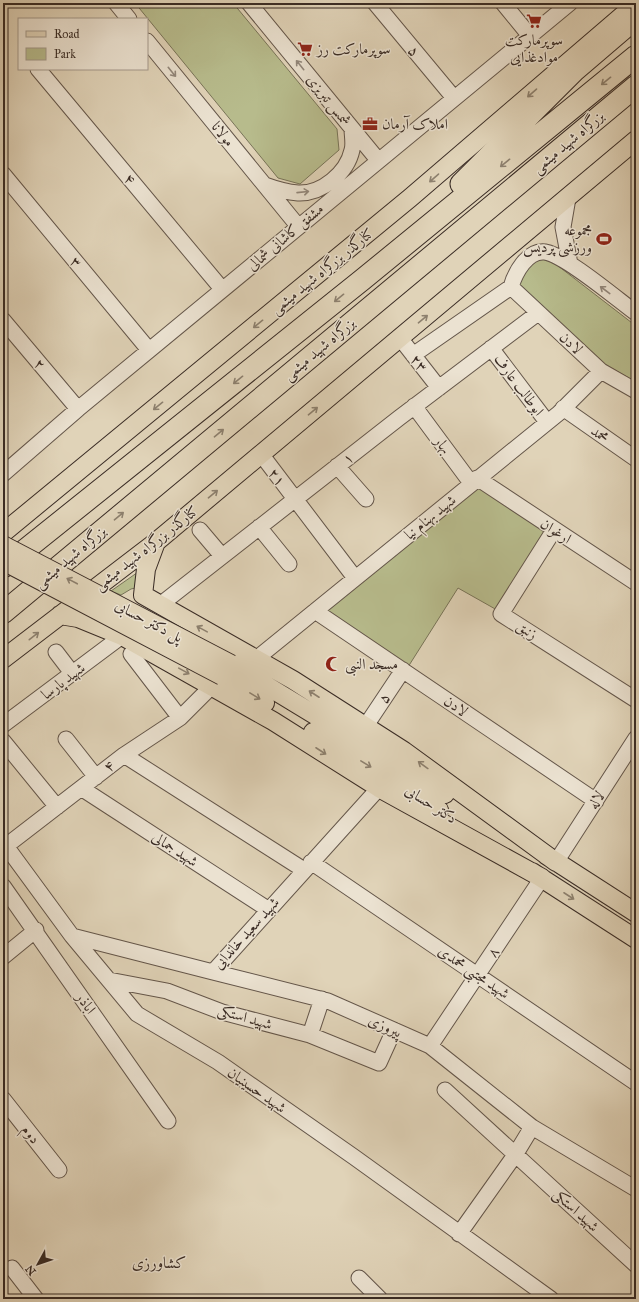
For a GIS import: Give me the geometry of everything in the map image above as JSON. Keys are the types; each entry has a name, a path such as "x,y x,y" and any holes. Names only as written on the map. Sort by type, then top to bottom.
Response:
{"highway":[{"path":"362,280 427,218 574,71 636,18"},
{"name":"بزرگراه شهید میثمی","path":"3,567 362,280 636,56"},
{"name":"بزرگراه شهید میثمی","path":"3,613 636,86"},
{"path":"378,300 425,271 636,105"}],"main road":[{"name":"کنارگذر بزرگراه شهید میثمی","path":"3,533 410,198 636,4"},
{"name":"کنارگذر بزرگراه شهید میثمی","path":"3,659 156,542 636,140"},
{"path":"3,520 21,519"},
{"path":"142,595 146,569 156,542"},
{"name":"پل دکتر حسابی","path":"3,545 221,675"},
{"name":"پل دکتر حسابی","path":"3,561 221,675"},
{"path":"118,634 112,623 113,613 118,605 125,599 133,595 142,595 293,680 404,752 556,862"},
{"path":"60,615 78,618 221,675 309,743 379,788 542,878"},
{"name":"دکتر حسابی","path":"221,675 556,862 636,913"},
{"name":"دکتر حسابی","path":"221,675 408,789 636,939"}],"street":[{"path":"116,3 128,18"},
{"name":"شمس تبریزی","path":"249,3 378,160"},
{"name":"۵","path":"375,3 454,98"},
{"path":"503,3 530,36"},
{"name":"مشفق کاشانی شمالی","path":"3,474 78,409 222,289 570,3"},
{"name":"مولانا","path":"148,43 298,226"},
{"name":"۴","path":"39,70 222,289"},
{"path":"265,185 282,191 300,193 319,189 335,178 347,165 353,149 352,128"},
{"name":"۳","path":"3,174 149,350"},
{"path":"568,198 563,227 570,264"},
{"path":"413,355 511,287 515,274 531,256 544,252 570,264 636,314"},
{"name":"لادن","path":"511,287 601,371 636,391"},
{"name":"۱","path":"160,605 414,406 538,313"},
{"name":"۲","path":"3,320 78,409"},
{"name":"۲۳","path":"400,338 439,388"},
{"name":"ابوطالب عارف","path":"491,348 548,422"},
{"name":"شهید بهنام نیا","path":"256,660 548,422 601,371"},
{"name":"بهار","path":"414,406 474,481"},
{"name":"محمد","path":"564,408 636,459"},
{"name":"۲۱","path":"261,454 294,500 355,578"},
{"path":"337,466 366,499"},
{"name":"ارغوان","path":"474,481 636,583"},
{"path":"259,527 289,564"},
{"path":"200,530 222,556"},
{"name":"زنبق","path":"554,530 501,614 636,700"},
{"name":"لادن","path":"315,611 596,801"},
{"name":"شهید پارسا","path":"3,725 72,673 118,634"},
{"path":"56,652 72,673"},
{"path":"131,654 180,718"},
{"name":"۵","path":"365,727 403,670"},
{"name":"۴","path":"5,844 57,807 124,755 180,718 221,675"},
{"name":"لاله","path":"556,862 636,738"},
{"path":"66,739 96,777"},
{"path":"3,741 57,807"},
{"name":"شهید مجتبی محمدی","path":"124,755 307,866 478,975 636,1083"},
{"name":"شهید جمالی","path":"81,788 269,910"},
{"name":"شهید سعید خاندایی","path":"72,936 213,972 307,866 379,788"},
{"name":"شهید حسینیان","path":"5,844 72,936 137,1014 218,1062 354,1157 550,1299"},
{"name":"۸","path":"430,1046 542,878"},
{"name":"اباذر","path":"3,886 36,930 168,1121"},
{"path":"3,957 36,930"},
{"name":"پیروزی","path":"213,972 322,999 430,1046 532,1127 636,1189"},
{"name":"شهید استکی","path":"109,980 167,992 222,1012 310,1035 379,1063 394,1030"},
{"path":"310,1035 322,999"},
{"name":"شهید استکی","path":"445,1090 636,1264"},
{"name":"دوم","path":"3,1099 58,1170"},
{"path":"459,1234 515,1155 532,1127"},
{"path":"12,1268 36,1299"},
{"path":"359,1278 380,1299"}],"green space":[{"path":"135,3 233,3 337,129 339,150 300,184 278,178"},
{"path":"544,255 636,326 636,382 606,365 519,287 518,275 531,258"},
{"path":"477,485 547,531 497,610 458,588 408,667 325,611"},
{"path":"141,570 140,587 131,589 121,595 111,591"}],"place":[{"name":"سوپرمارکت موادغذایی","path":"534,21"},
{"name":"سوپرمارکت رز","path":"305,49"},
{"name":"املاک آرمان","path":"370,124"},
{"name":"مجموعه ورزشی پردیس","path":"604,239"},
{"name":"مسجد النبی","path":"333,664"}],"district":[{"name":"کشاورزی","path":"159,1262"}]}
